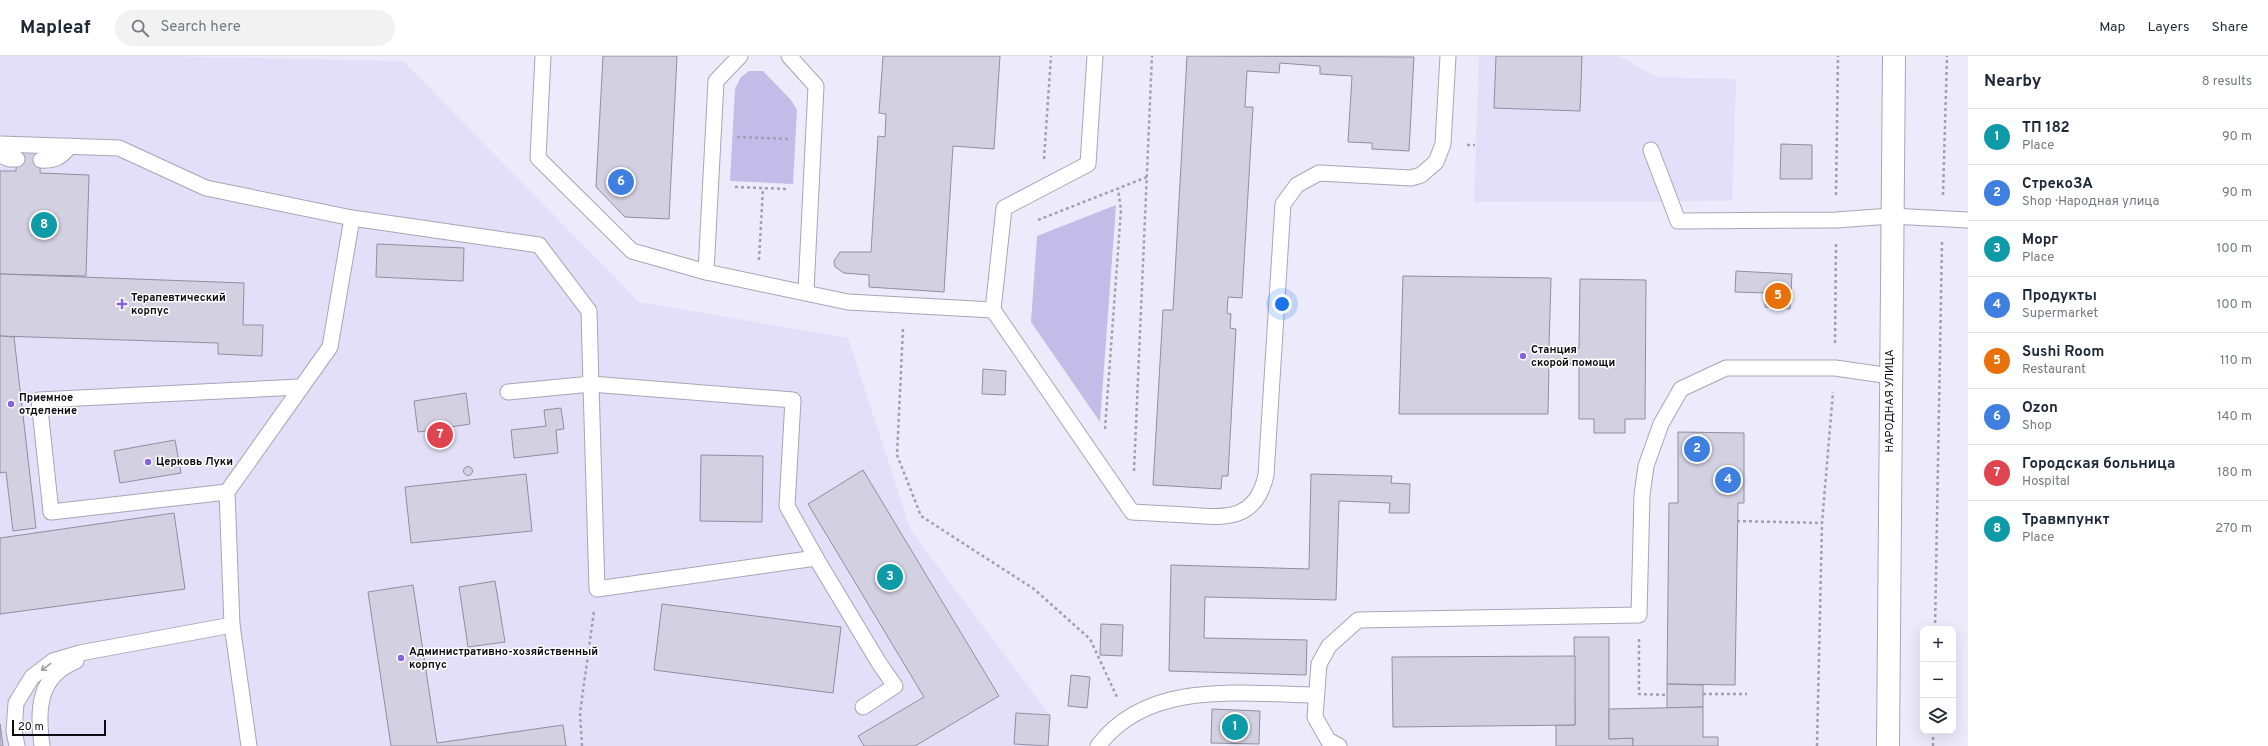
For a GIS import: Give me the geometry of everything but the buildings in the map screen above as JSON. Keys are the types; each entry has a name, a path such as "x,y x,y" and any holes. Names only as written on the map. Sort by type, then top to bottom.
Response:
{"street":[{"name":"НАРОДНАЯ УЛИЦА","path":"1888,746 1891,216 1894,56"}],"lane":[{"path":"543,56 538,158 632,251 706,272 806,291 848,302 993,310"},
{"path":"706,272 716,81 740,56"},
{"path":"789,56 816,86 806,291"},
{"path":"1095,56 1088,164 1004,208 993,310 1132,512 1223,518 1244,510 1259,495 1266,475 1283,204 1297,185 1319,173 1411,178 1429,169 1438,157 1443,144 1448,56"},
{"path":"0,144 119,148 206,188 352,218 539,245 589,311 597,588 816,558"},
{"path":"40,160 53,161 62,156 70,146"},
{"path":"1651,150 1678,221 1836,220 1891,216 1968,220"},
{"path":"0,155 9,159 17,159"},
{"path":"249,746 232,625 226,492 330,347 352,218"},
{"path":"1339,746 1328,740 1315,717 1319,664 1329,646 1358,620 1639,615 1642,495 1646,466 1661,424 1681,389 1726,368 1835,368 1891,376"},
{"path":"508,392 591,384 793,400 787,506 816,558 879,663 895,686 862,707"},
{"path":"226,492 51,512 39,400 300,387"},
{"path":"17,746 14,731 16,703 32,677 53,661 80,653 232,625"},
{"path":"42,746 40,708 46,687 53,676 65,665 109,648"},
{"path":"1098,746 1104,738 1142,708 1199,694 1316,695"}],"path":[{"path":"1042,187 1051,56"},
{"path":"1132,512 1152,56"},
{"path":"1817,746 1822,523 1835,368 1838,56"},
{"path":"1935,626 1943,219 1948,56"},
{"path":"713,135 814,141"},
{"path":"1037,220 1147,177"},
{"path":"710,185 811,191"},
{"path":"758,282 763,188"},
{"path":"1105,436 1121,210 1118,188"},
{"path":"904,305 897,455 921,516 1034,589 1090,639 1116,694 1125,721"},
{"path":"1737,521 1822,523"},
{"path":"582,746 580,714 597,588"},
{"path":"1639,615 1639,694 1667,695"},
{"path":"1703,694 1747,694"},
{"path":"1933,746 1934,734"}],"shaded area":[{"path":"0,56 159,56 403,61 639,302 848,338 911,531 1050,715 1048,746 0,746"},
{"path":"1479,56 1619,56 1656,77 1736,79 1732,201 1474,202"},
{"path":"749,71 763,71 791,100 797,110 793,184 730,181 735,89 741,77"},
{"path":"1116,205 1100,422 1031,322 1037,236"}],"place":[{"name":"Ozon","path":"621,182"},
{"name":"Травмпункт","path":"44,225"},
{"name":"Sushi Room","path":"1778,296"},
{"name":"Терапевтический корпус","path":"122,304"},
{"name":"Станция скорой помощи","path":"1523,356"},
{"name":"Приемное отделение","path":"11,404"},
{"name":"Городская больница","path":"440,435"},
{"name":"СтрекоЗА","path":"1697,449"},
{"name":"Церковь Луки","path":"148,462"},
{"name":"Продукты","path":"1728,480"},
{"name":"Морг","path":"890,577"},
{"name":"Административно-хозяйственный корпус","path":"401,658"},
{"name":"ТП 182","path":"1235,727"}]}
